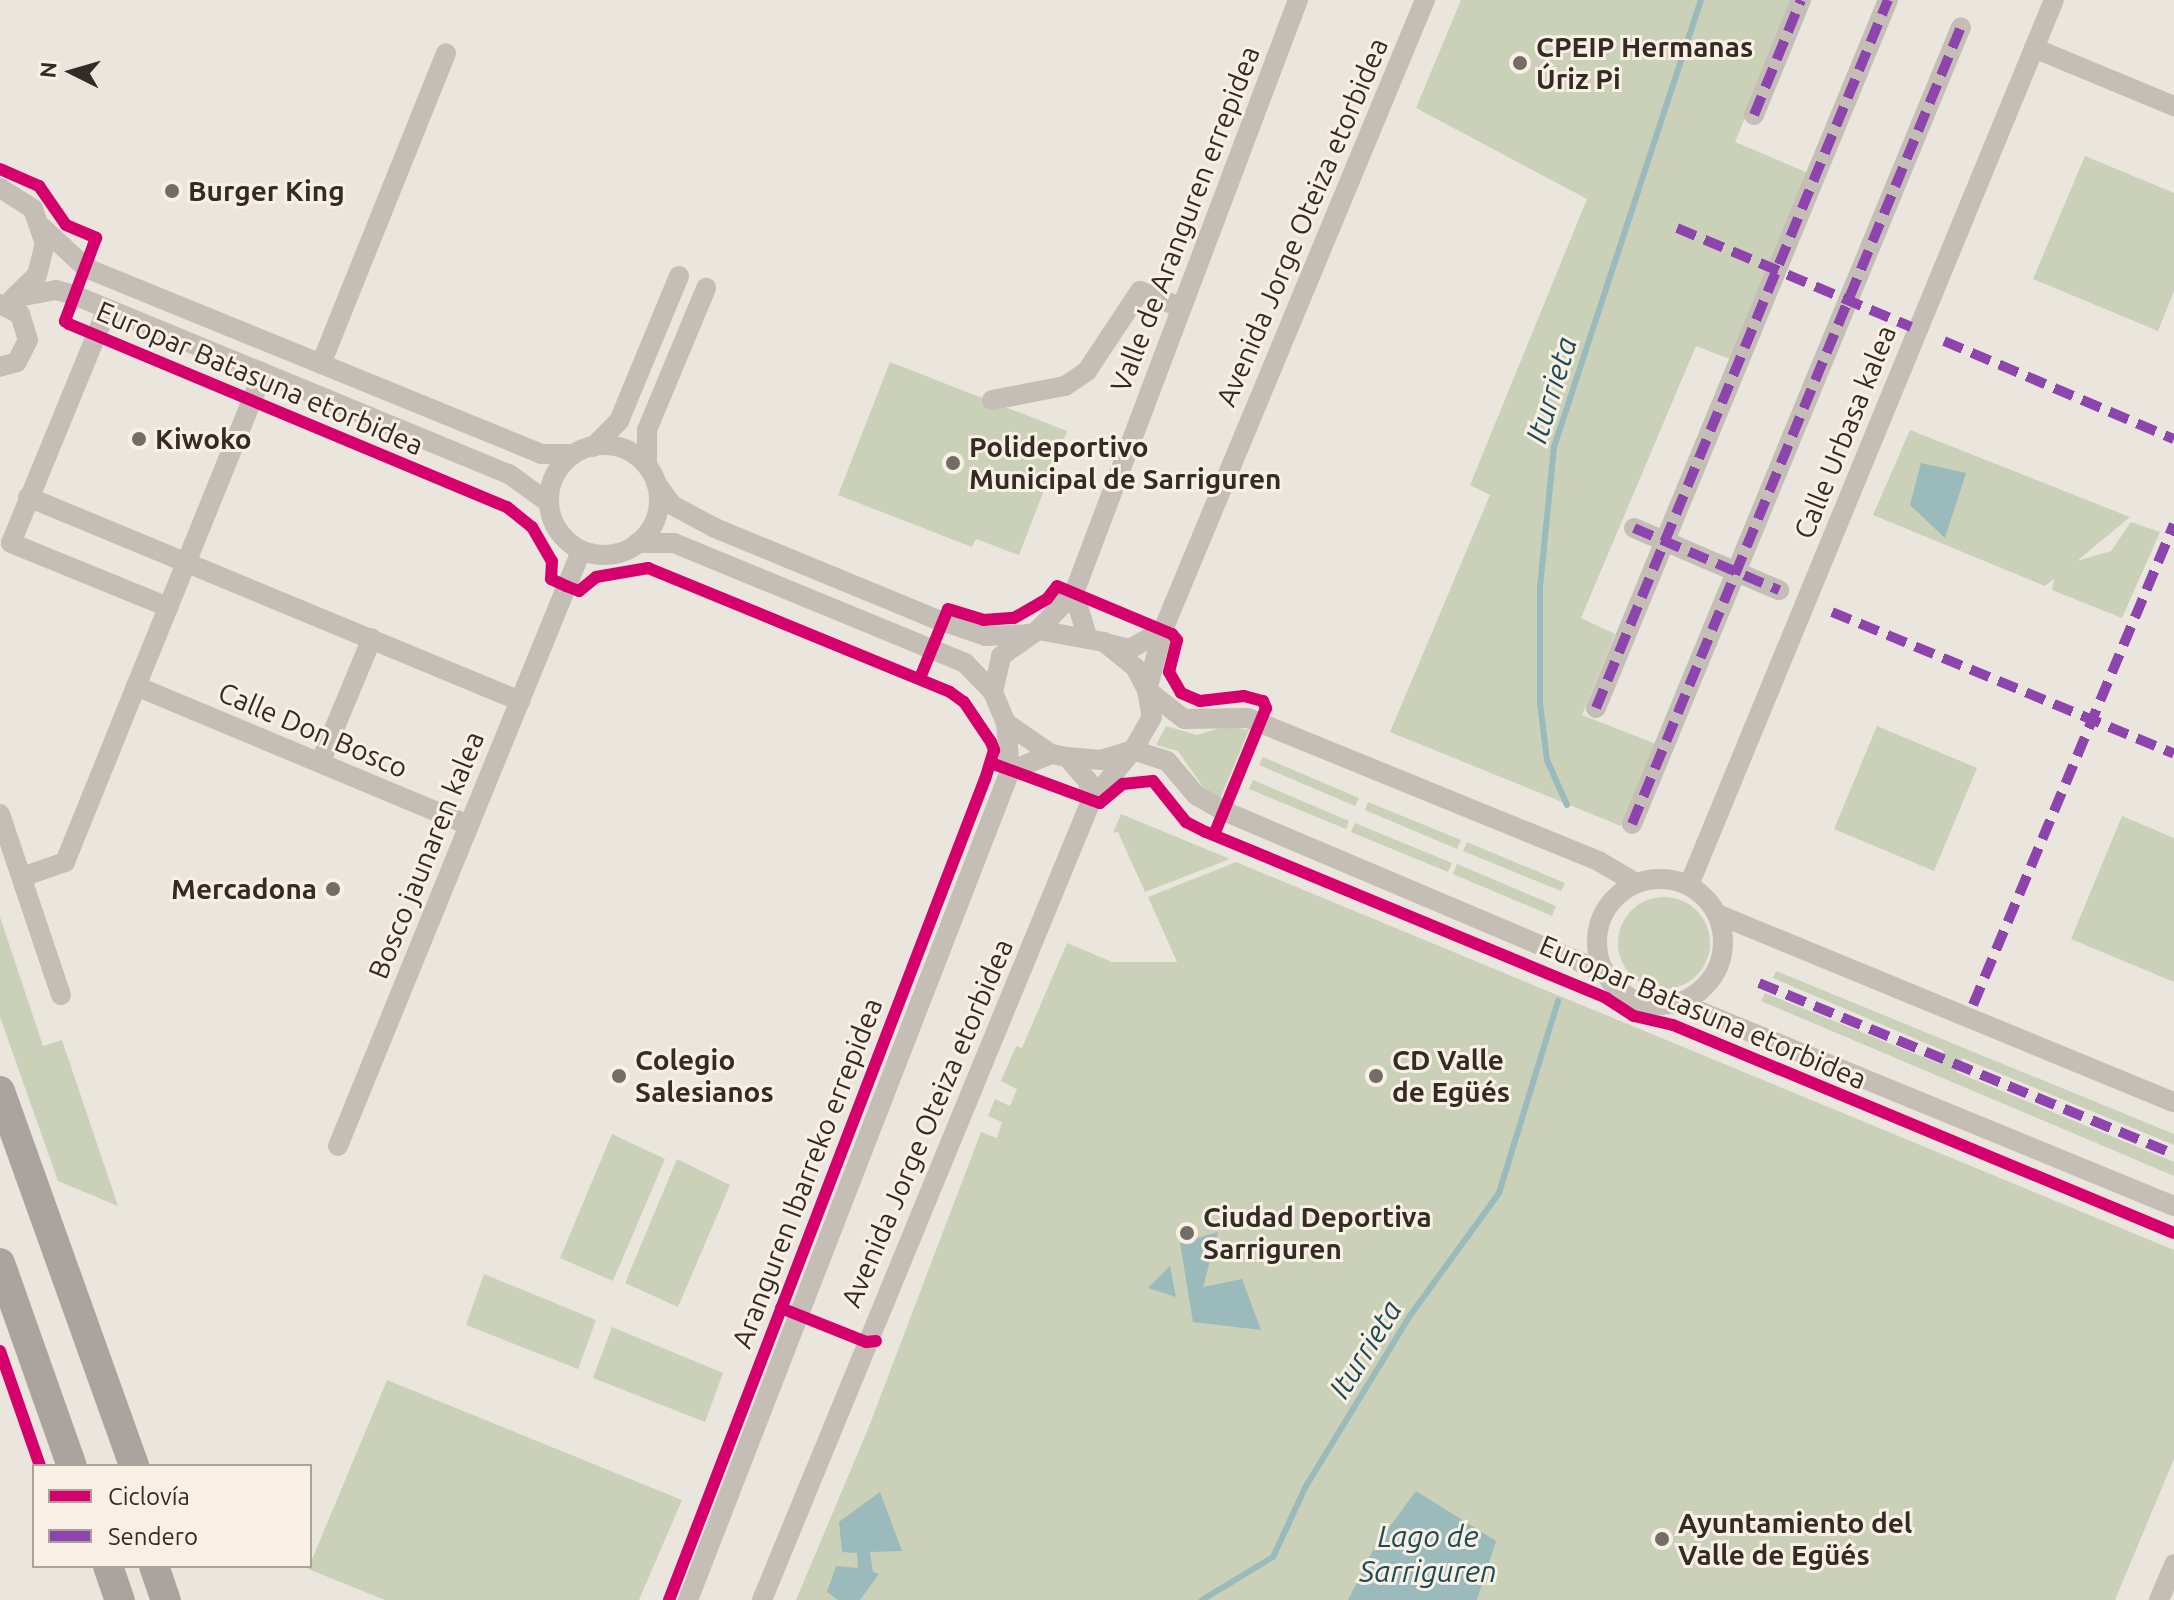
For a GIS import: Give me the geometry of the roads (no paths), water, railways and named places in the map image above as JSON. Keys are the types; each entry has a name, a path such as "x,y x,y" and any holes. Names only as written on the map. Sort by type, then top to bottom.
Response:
{"highway":[{"path":"0,1091 133,1464"},
{"path":"0,1137 116,1464"},
{"path":"0,1263 71,1464"},
{"path":"44,1390 58,1464"},
{"path":"93,1568 104,1600"},
{"path":"109,1568 120,1600"},
{"path":"155,1568 166,1600"},
{"path":"171,1568 182,1600"}],"street":[{"name":"Valle de Aranguren errepidea","path":"1074,593 1298,0"},
{"name":"Avenida Jorge Oteiza etorbidea","path":"1147,690 1163,630 1425,0"},
{"path":"1754,115 1801,0"},
{"path":"1596,708 1888,0"},
{"name":"Calle Urbasa kalea","path":"1689,885 2054,0"},
{"name":"Calle Urbasa kalea","path":"1632,824 1961,27"},
{"path":"2034,48 2174,106"},
{"name":"Europar Batasuna etorbidea","path":"321,364 446,53"},
{"name":"Europar Batasuna etorbidea","path":"0,188 33,209 42,227 86,268 541,454 583,450"},
{"path":"0,367 17,362 28,340 20,314 4,301 31,282 43,260 42,227"},
{"path":"679,276 619,421 583,450 551,484 549,503 558,531 581,551 610,555 637,543 674,543 965,663 993,692 1006,723 1010,771 1059,755 1101,760 1133,750 1152,717 1147,690 1135,667 1095,639 1074,593 1034,632 1001,656 993,692"},
{"path":"637,543 656,516 647,430 706,288"},
{"name":"Europar Batasuna etorbidea","path":"4,301 56,290 509,474 549,503"},
{"path":"992,400 1065,386 1087,371 1140,291 1182,308"},
{"path":"107,309 5,544 168,607"},
{"path":"22,877 65,862 263,373"},
{"path":"583,450 616,447 651,474 672,505 702,522 933,618 986,636 1034,632 1095,639 1130,649 1163,630"},
{"path":"28,497 520,701"},
{"path":"1634,528 1779,590"},
{"name":"Bosco jaunaren kalea","path":"338,1146 581,551"},
{"path":"320,763 372,638"},
{"name":"Calle Don Bosco","path":"136,686 469,825"},
{"path":"1147,690 1184,719 1248,718 1600,862 1636,883"},
{"path":"1006,723 1059,755 1088,781 1091,801"},
{"name":"Avenida Jorge Oteiza etorbidea","path":"762,1600 1091,801 1133,750"},
{"name":"Europar Batasuna etorbidea","path":"1133,750 1167,761 1196,795 1224,811 1605,973"},
{"name":"Aranguren Ibarreko errepidea","path":"688,1600 1010,771"},
{"path":"0,814 61,995"},
{"path":"1717,914 1723,950 1718,967 1694,995 1677,1002 1636,1000 1605,973 1598,932 1604,912 1636,883 1662,879 1689,885 1717,914 2174,1102"},
{"name":"Europar Batasuna etorbidea","path":"1677,1002 2174,1206"},
{"path":"2159,1600 2174,1564"}],"water":[{"path":"1921,463 1966,473 1945,538 1910,505"},
{"path":"1218,1232 1203,1287 1242,1279 1261,1330 1193,1322 1180,1243"},
{"path":"1170,1266 1176,1297 1148,1288"},
{"name":"Lago de Sarriguren","path":"1416,1491 1496,1541 1477,1600 1348,1600 1374,1548"},
{"path":"880,1492 902,1551 870,1552 873,1572 879,1574 860,1600 838,1600 827,1592 836,1566 858,1568 857,1553 842,1552 839,1522"}],"waterway":[{"name":"Iturrieta","path":"1567,805 1547,760 1540,703 1540,587 1554,447 1701,0"},
{"name":"Iturrieta","path":"1202,1600 1273,1557 1306,1486 1409,1317 1499,1193 1558,1001"}],"place":[{"name":"CPEIP Hermanas Úriz Pi","path":"1520,63"},
{"name":"Burger King","path":"172,191"},
{"name":"Kiwoko","path":"139,439"},
{"name":"Polideportivo Municipal de Sarriguren","path":"953,463"},
{"name":"Mercadona","path":"333,889"},
{"name":"Colegio Salesianos","path":"619,1076"},
{"name":"CD Valle de Egüés","path":"1376,1076"},
{"name":"Ciudad Deportiva Sarriguren","path":"1187,1233"},
{"name":"Ayuntamiento del Valle de Egüés","path":"1662,1539"}]}
